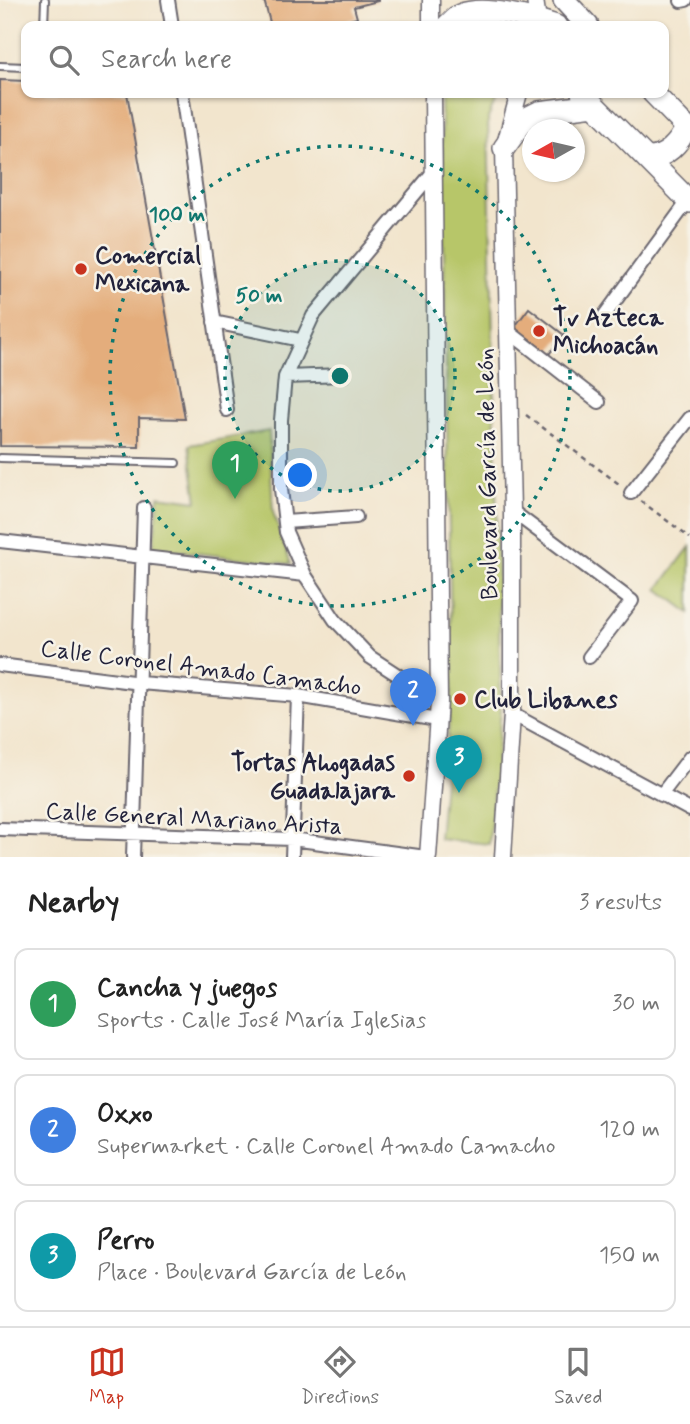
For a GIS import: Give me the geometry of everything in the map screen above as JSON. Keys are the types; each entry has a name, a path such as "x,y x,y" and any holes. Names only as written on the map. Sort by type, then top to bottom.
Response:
{"highway":[{"path":"564,0 583,21"},
{"path":"453,21 472,12 541,18"},
{"path":"647,158 662,155 677,144 688,129 658,98"},
{"path":"504,148 525,118 539,111 588,99 685,197"},
{"path":"685,197 677,185 690,172"}],"street":[{"path":"168,0 171,21"},
{"path":"430,0 431,21"},
{"path":"182,98 227,410"},
{"name":"Boulevard García de León","path":"427,857 439,702 433,98"},
{"name":"Boulevard García de León","path":"503,857 512,714 512,511 504,148 518,98"},
{"path":"434,171 313,316 300,340 285,377 281,420 281,489 286,532 305,575 335,621 370,657 439,702"},
{"path":"604,316 685,197"},
{"path":"214,322 300,340"},
{"path":"508,331 599,402"},
{"path":"285,377 344,375"},
{"path":"631,493 690,418"},
{"path":"133,857 144,508"},
{"path":"512,511 632,601 589,657"},
{"path":"285,522 356,517"},
{"path":"0,541 305,575"},
{"name":"Calle Coronel Amado Camacho","path":"0,665 140,682 299,696 437,720"},
{"path":"292,857 299,696"},
{"path":"512,714 690,810"},
{"path":"661,795 690,757"},
{"name":"Calle General Mariano Arista","path":"0,830 292,839 427,857"}],"lane":[{"path":"44,21 45,0"},
{"path":"0,66 21,67"},
{"path":"0,458 176,463"}],"path":[{"path":"510,402 690,538"}],"green space":[{"path":"441,98 497,98 488,118 501,710 489,844 439,839 452,689"},
{"path":"269,431 273,512 291,564 153,548 159,496 197,501 189,445"},
{"path":"690,547 690,613 658,589"}],"building":[{"path":"264,0 378,0 354,7 357,18 345,21 270,21"},
{"path":"0,80 21,81 21,98 128,98 185,419 139,418 139,447 0,446"},
{"name":"Tv Azteca Michoacán","path":"529,308 564,335 549,354 514,328"}],"place":[{"name":"Comercial Mexicana","path":"81,269"},
{"name":"Tv Azteca Michoacán","path":"539,331"},
{"name":"Cancha y juegos","path":"235,499"},
{"name":"Club Libanes","path":"460,699"},
{"name":"Oxxo","path":"413,726"},
{"name":"Tortas Ahogadas Guadalajara","path":"409,776"},
{"name":"Perro","path":"459,793"}]}
